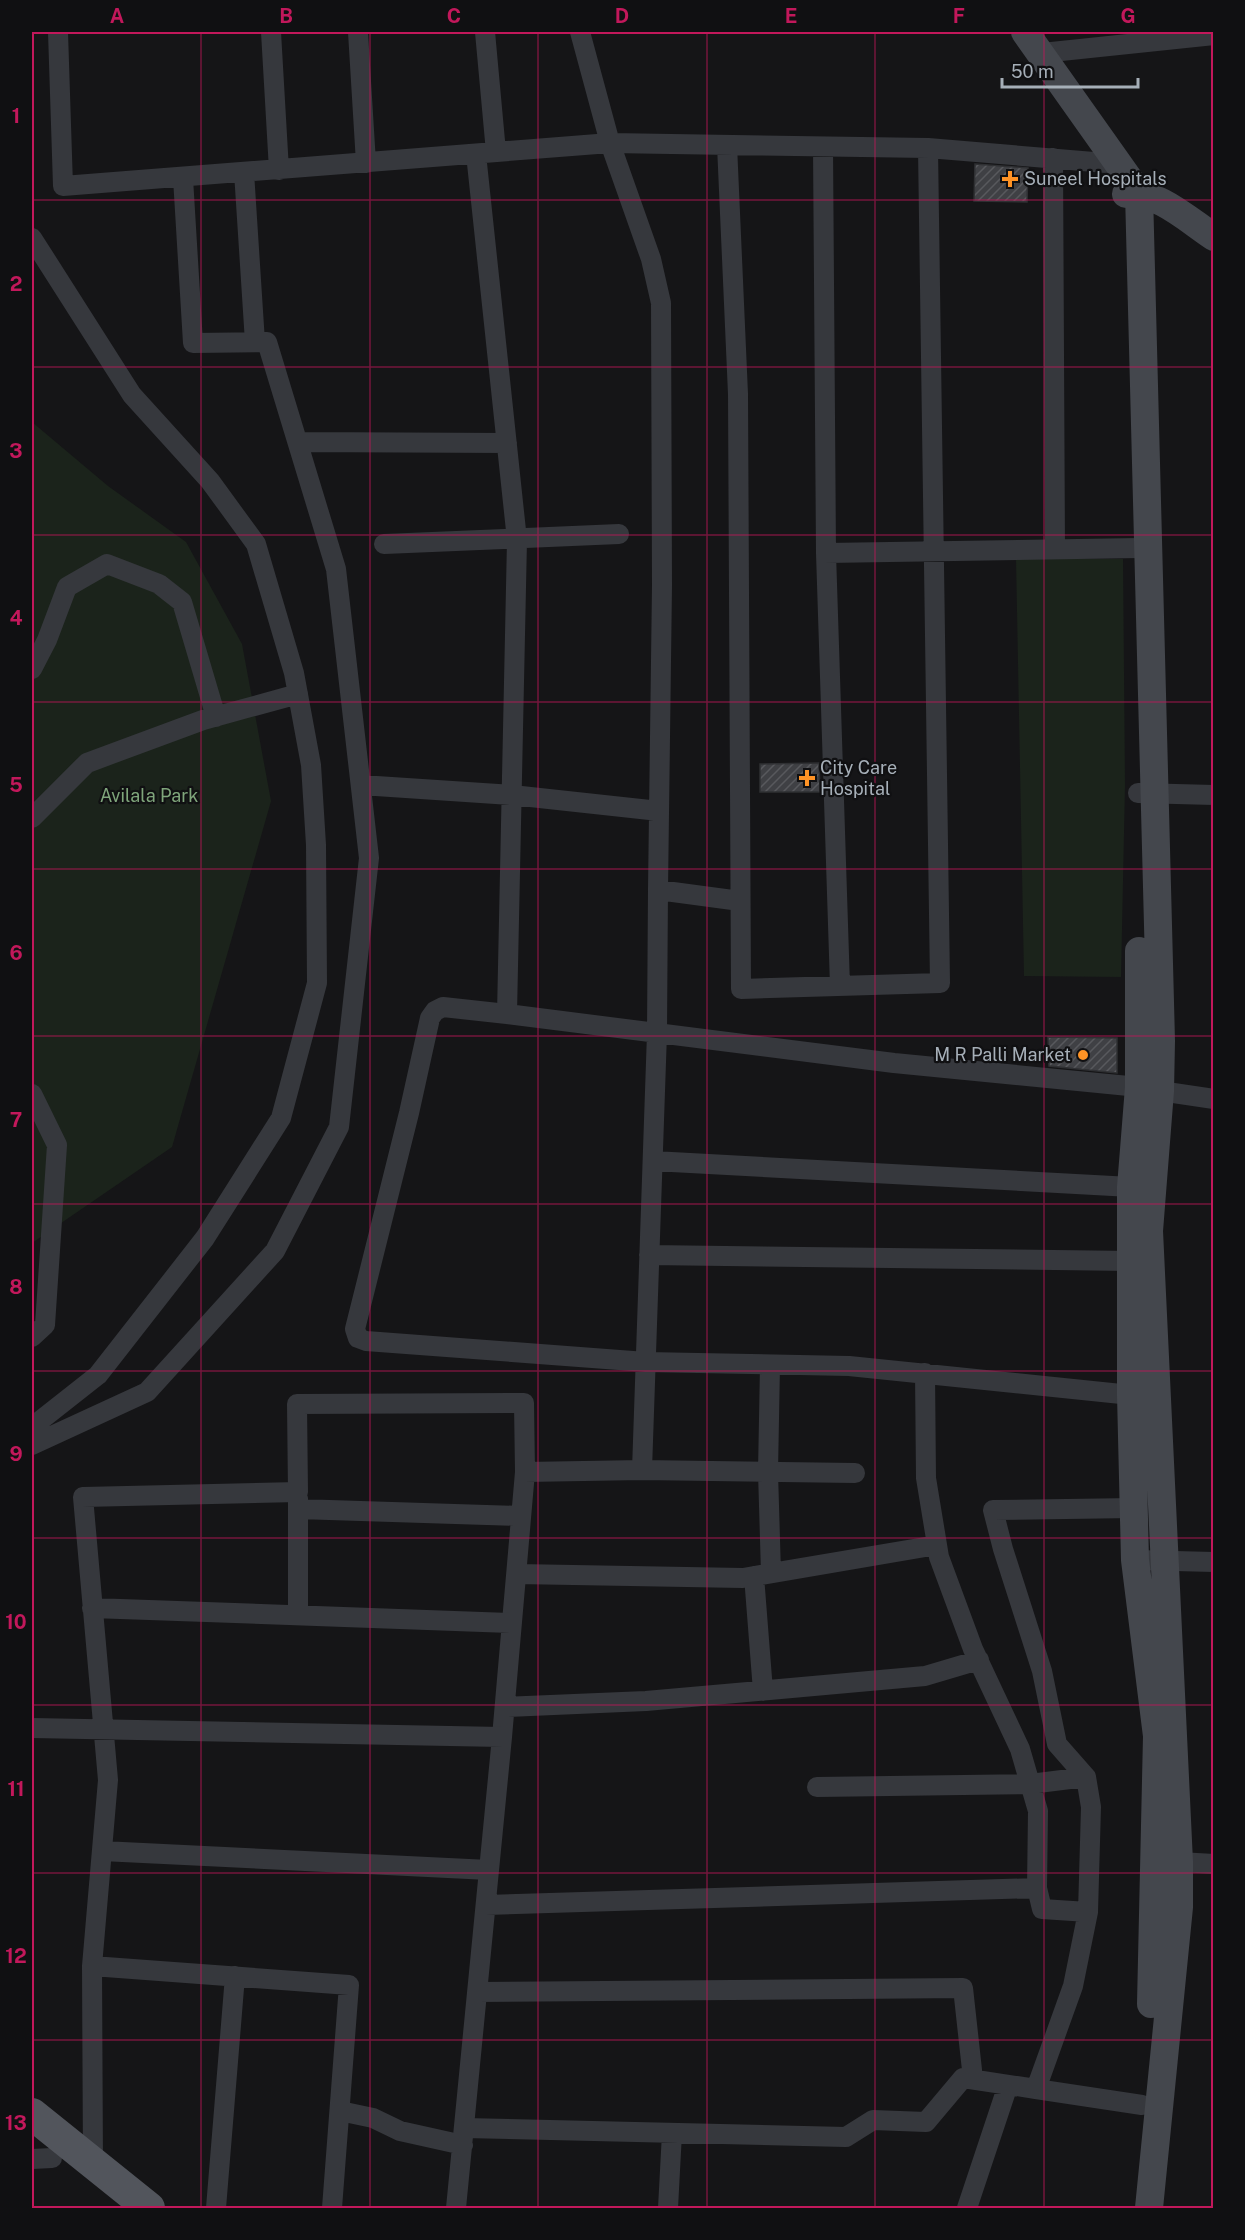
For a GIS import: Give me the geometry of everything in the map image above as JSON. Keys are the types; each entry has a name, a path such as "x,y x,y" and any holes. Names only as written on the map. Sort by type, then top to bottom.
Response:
{"main road":[{"path":"32,2114 149,2208"},
{"path":"38,2153 114,2208"}],"street":[{"path":"58,32 63,186 610,143 928,148 1111,163"},
{"path":"271,32 279,170"},
{"path":"358,32 366,163"},
{"path":"485,32 496,152"},
{"path":"580,32 610,143 651,259 661,303 662,585 657,1033 642,1470"},
{"path":"1004,32 1018,46 1133,193 1146,793 1150,1089 1149,1231 1179,1862 1179,1907 1149,2208"},
{"path":"1034,42 1214,35"},
{"path":"1034,42 1111,163"},
{"path":"727,145 738,394 741,989 940,983 928,148"},
{"path":"823,147 826,553 840,986"},
{"path":"476,154 517,540 507,1014"},
{"path":"1053,158 1055,550"},
{"path":"244,172 255,342"},
{"path":"32,1445 147,1392 275,1251 339,1127 369,858 336,569 267,342 193,343 183,177"},
{"path":"1133,193 1154,197 1214,237"},
{"path":"1133,193 1146,793"},
{"path":"32,238 132,395 210,481 256,544 294,674 311,765 316,845 317,983 281,1118 205,1238 98,1375 32,1427"},
{"path":"298,442 507,443"},
{"path":"384,544 619,534"},
{"path":"826,553 1140,548"},
{"path":"32,669 47,640 67,587 107,564 159,585 182,602 216,717"},
{"path":"32,818 87,763 216,717 298,694"},
{"path":"361,785 512,795 659,811"},
{"path":"1146,793 1214,795"},
{"path":"658,890 740,901"},
{"path":"1131,1395 849,1366 646,1362 366,1341 358,1338 355,1329 409,1113 430,1018 435,1011 443,1007 894,1063 1150,1089 1214,1099"},
{"path":"1130,2208 1142,2105 1153,1974 1157,1736 1135,1560 1131,1395 1131,1186 1150,1089"},
{"path":"32,1094 57,1145 45,1326 32,1337"},
{"path":"653,1161 1131,1186"},
{"path":"650,1255 1131,1261"},
{"path":"763,1691 762,1574 768,1472 770,1365"},
{"path":"925,1373 926,1478 939,1557 979,1660 1020,1749 1038,1811 1037,1888 1042,1909 1088,1912"},
{"path":"298,1615 297,1404 524,1403 525,1472 505,1707 456,2208"},
{"path":"525,1472 642,1470 855,1473"},
{"path":"93,2164 92,1966 108,1780 82,1497 298,1501 521,1516"},
{"path":"1036,2089 1073,1986 1088,1912 1091,1807 1086,1778 1057,1744 1042,1671 1003,1549 993,1509 1134,1508"},
{"path":"516,1574 743,1578 937,1545"},
{"path":"1135,1560 1214,1562"},
{"path":"92,1608 512,1623"},
{"path":"505,1707 646,1701 925,1676 979,1660"},
{"path":"32,1728 502,1737"},
{"path":"818,1786 1030,1784 1086,1778"},
{"path":"102,1851 489,1870"},
{"path":"1179,1862 1214,1864"},
{"path":"486,1905 1037,1888"},
{"path":"92,1966 349,1984 332,2208"},
{"path":"216,2208 235,1976"},
{"path":"477,1992 963,1988 973,2079"},
{"path":"340,2111 373,2118 400,2131 464,2137 672,2133 846,2137 873,2120 926,2122 963,2078 1142,2105"},
{"path":"968,2208 1008,2085"},
{"path":"668,2208 672,2133"}],"green space":[{"name":"Avilala Park","path":"32,422 108,486 186,542 242,644 271,801 172,1147 32,1243"},
{"path":"1016,559 1123,559 1125,785 1121,977 1024,976"}],"building":[{"path":"975,164 1028,168 1027,202 974,201"},
{"path":"819,763 820,792 760,792 760,764"},
{"name":"M R Palli Market","path":"1048,1037 1117,1038 1117,1073 1049,1066"}],"place":[{"name":"Suneel Hospitals","path":"1010,179"},
{"name":"City Care Hospital","path":"807,778"},
{"name":"M R Palli Market","path":"1083,1055"}]}
